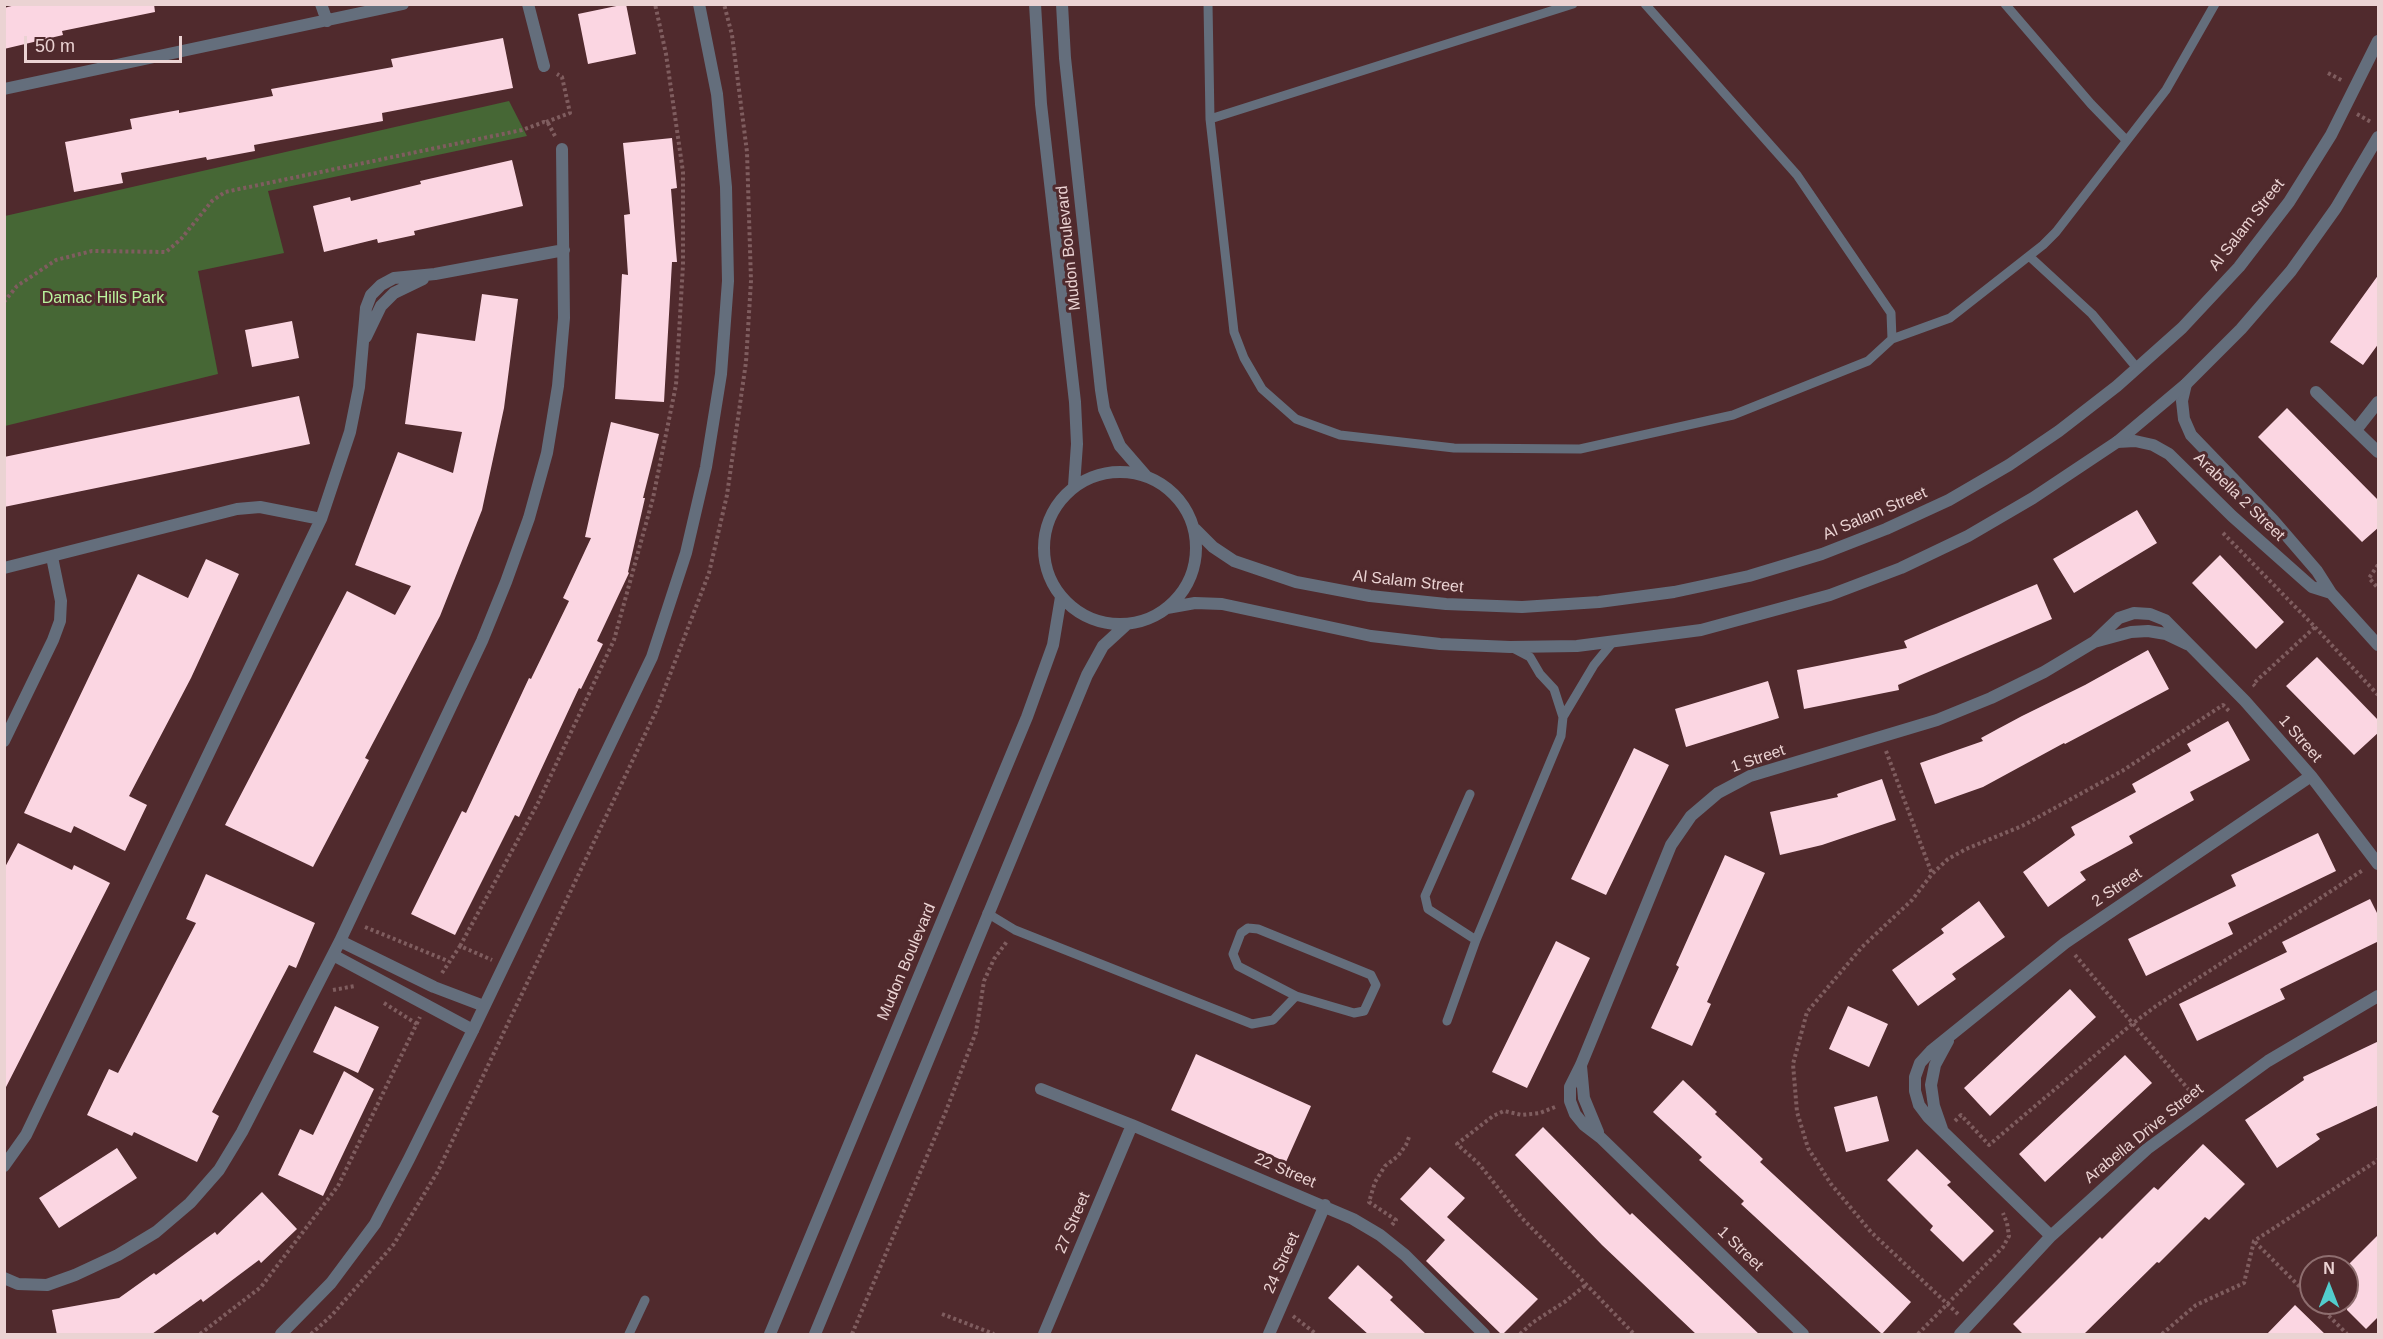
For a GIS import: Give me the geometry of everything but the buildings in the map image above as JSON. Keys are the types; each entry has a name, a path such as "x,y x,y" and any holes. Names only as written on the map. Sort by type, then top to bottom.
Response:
{"street":[{"path":"321,4 327,21"},
{"path":"4,89 404,4"},
{"path":"528,4 544,66"},
{"path":"280,1335 331,1283 375,1224 473,1030 652,657 686,553 706,467 721,374 728,257 726,187 717,94 699,4"},
{"name":"Mudon Boulevard","path":"1035,4 1041,104 1076,413 1077,444 1074,486"},
{"name":"Mudon Boulevard","path":"1062,4 1065,58 1104,409 1120,446 1146,476"},
{"name":"Al Salam Street","path":"1195,529 1213,547 1234,561 1296,582 1370,596 1446,604 1522,606 1599,602 1674,592 1749,576 1821,554 1887,529 1949,500 2009,465 2060,431 2182,328 2238,267 2289,202 2331,135 2379,41"},
{"path":"1167,608 1195,603 1222,604 1371,636 1440,644 1510,647 1612,643 1701,630 1758,616 1830,595 1900,568 1968,536 2033,498 2116,442 2186,384 2241,329 2291,271 2336,208 2379,137"},
{"path":"4,1278 18,1284 47,1285 75,1275 118,1255 147,1238 190,1203 219,1170 242,1132 340,941 482,641 529,518 547,453 558,386 564,318 562,149"},
{"path":"4,1167 26,1135 321,519 350,432 359,387 366,308 371,295 381,285 394,278 435,274 564,250"},
{"name":"Arabella 2 Street","path":"2186,384 2182,401 2184,419 2191,435 2282,531 2317,571 2331,593 2379,645"},
{"path":"2316,392 2379,452"},
{"path":"2356,430 2379,402"},
{"name":"Arabella 2 Street","path":"2116,442 2135,441 2152,445 2169,454 2232,516 2312,587 2331,593"},
{"path":"1122,471 1146,476 1168,488 1184,507 1195,529 1196,558 1186,586 1167,608 1148,619 1127,624 1102,622 1080,613 1061,597 1048,575 1043,551 1046,526 1057,503 1074,486 1097,474 1122,471"},
{"path":"4,568 237,509 260,507 321,519"},
{"path":"2267,547 2282,531"},
{"path":"4,741 60,621 61,601 52,556"},
{"name":"Mudon Boulevard","path":"770,1335 1027,717 1053,645 1061,597"},
{"name":"1 Street","path":"1803,1335 1575,1114 1570,1101 1570,1087 1671,845 1691,816 1718,793 1749,776 1937,720 1991,698 2044,672 2094,642 2119,618 2134,613 2150,614 2165,620 2245,700 2311,776 2378,863"},
{"path":"815,1335 987,914 1094,660 1114,634 1127,624"},
{"name":"1 Street","path":"2094,642 2130,632 2148,631 2166,634 2187,644"},
{"name":"2 Street","path":"2050,1236 1942,1130 1932,1096 1932,1075 1950,1037 2065,943 2311,776"},
{"path":"340,941 434,987 484,1006"},
{"path":"333,955 473,1030"},
{"name":"Arabella Drive Street","path":"1960,1335 2050,1236 2147,1149 2268,1061 2379,996"},
{"name":"1 Street","path":"1581,1065 1586,1107 1601,1138"},
{"name":"22 Street","path":"1041,1089 1325,1205 1353,1219 1406,1255 1484,1335"},
{"name":"27 Street","path":"1044,1335 1132,1125"},
{"name":"24 Street","path":"1269,1335 1325,1205"}],"lane":[{"path":"1208,4 1210,119 1234,332 1244,358 1262,389 1296,419 1340,435 1454,448 1580,449 1733,415 1868,361 1892,339 1950,318 2056,232 2166,90 2215,4"},
{"path":"1210,119 1573,4"},
{"path":"1645,4 1797,176 1891,312 1892,339"},
{"path":"2005,4 2091,104 2126,140"},
{"path":"2029,256 2092,314 2137,368"},
{"path":"1563,717 1594,664 1612,643"},
{"path":"1447,1021 1476,940 1561,736 1563,717 1554,689 1540,674 1530,657 1510,647"},
{"path":"1470,794 1425,896 1428,909 1476,940"},
{"path":"987,914 1015,930 1252,1024 1273,1020 1296,996"},
{"path":"1248,928 1258,928 1371,975 1376,985 1364,1011 1354,1013 1296,996 1238,966 1233,954 1241,933 1248,928"},
{"path":"629,1335 645,1300"}],"path":[{"path":"434,987 448,961 460,946 538,803 614,640 656,487 676,385 683,265 683,172 666,54 655,4"},
{"path":"4,302 17,286 56,260 92,251 166,252 181,239 212,201 225,192 522,130 570,112 562,76 544,66"},
{"path":"546,122 562,149"},
{"path":"2232,516 2220,529 2379,695"},
{"path":"2379,566 2369,578 2379,588"},
{"path":"1969,1324 1870,1232 1831,1184 1808,1148 1797,1112 1794,1064 1807,1012 1862,947 1912,900 1932,874 1948,859 2022,826 2122,771 2223,705 2232,713 2259,690 2253,684 2315,627"},
{"path":"1881,738 1932,874"},
{"path":"1942,1130 1961,1115 1989,1145 2132,1024 2378,863"},
{"path":"350,920 448,961"},
{"path":"852,1335 946,1111 976,1032 984,981 994,959 1015,930"},
{"path":"2065,943 2203,1107"},
{"path":"460,946 530,976"},
{"path":"313,994 357,986"},
{"path":"377,998 417,1024"},
{"path":"200,1335 261,1287 338,1186 425,1005"},
{"path":"1570,1101 1540,1113 1522,1115 1504,1111 1493,1116 1457,1144 1479,1164 1522,1218 1634,1335"},
{"path":"1382,1237 1396,1220 1368,1202 1375,1182 1385,1166 1398,1156 1409,1137"},
{"path":"2162,1335 2196,1305 2244,1283 2254,1241 2379,1160"},
{"path":"1918,1335 2003,1247 2009,1236 2007,1222 2002,1213 2011,1199"},
{"path":"2254,1241 2299,1286"},
{"path":"1520,1335 1532,1323 1587,1284"},
{"path":"1281,1306 1316,1335"},
{"path":"942,1314 994,1335"},
{"path":"2328,1315 2347,1335"}],"green space":[{"name":"Damac Hills Park","path":"509,101 527,136 268,191 284,253 198,271 218,374 5,426 5,216"}]}
